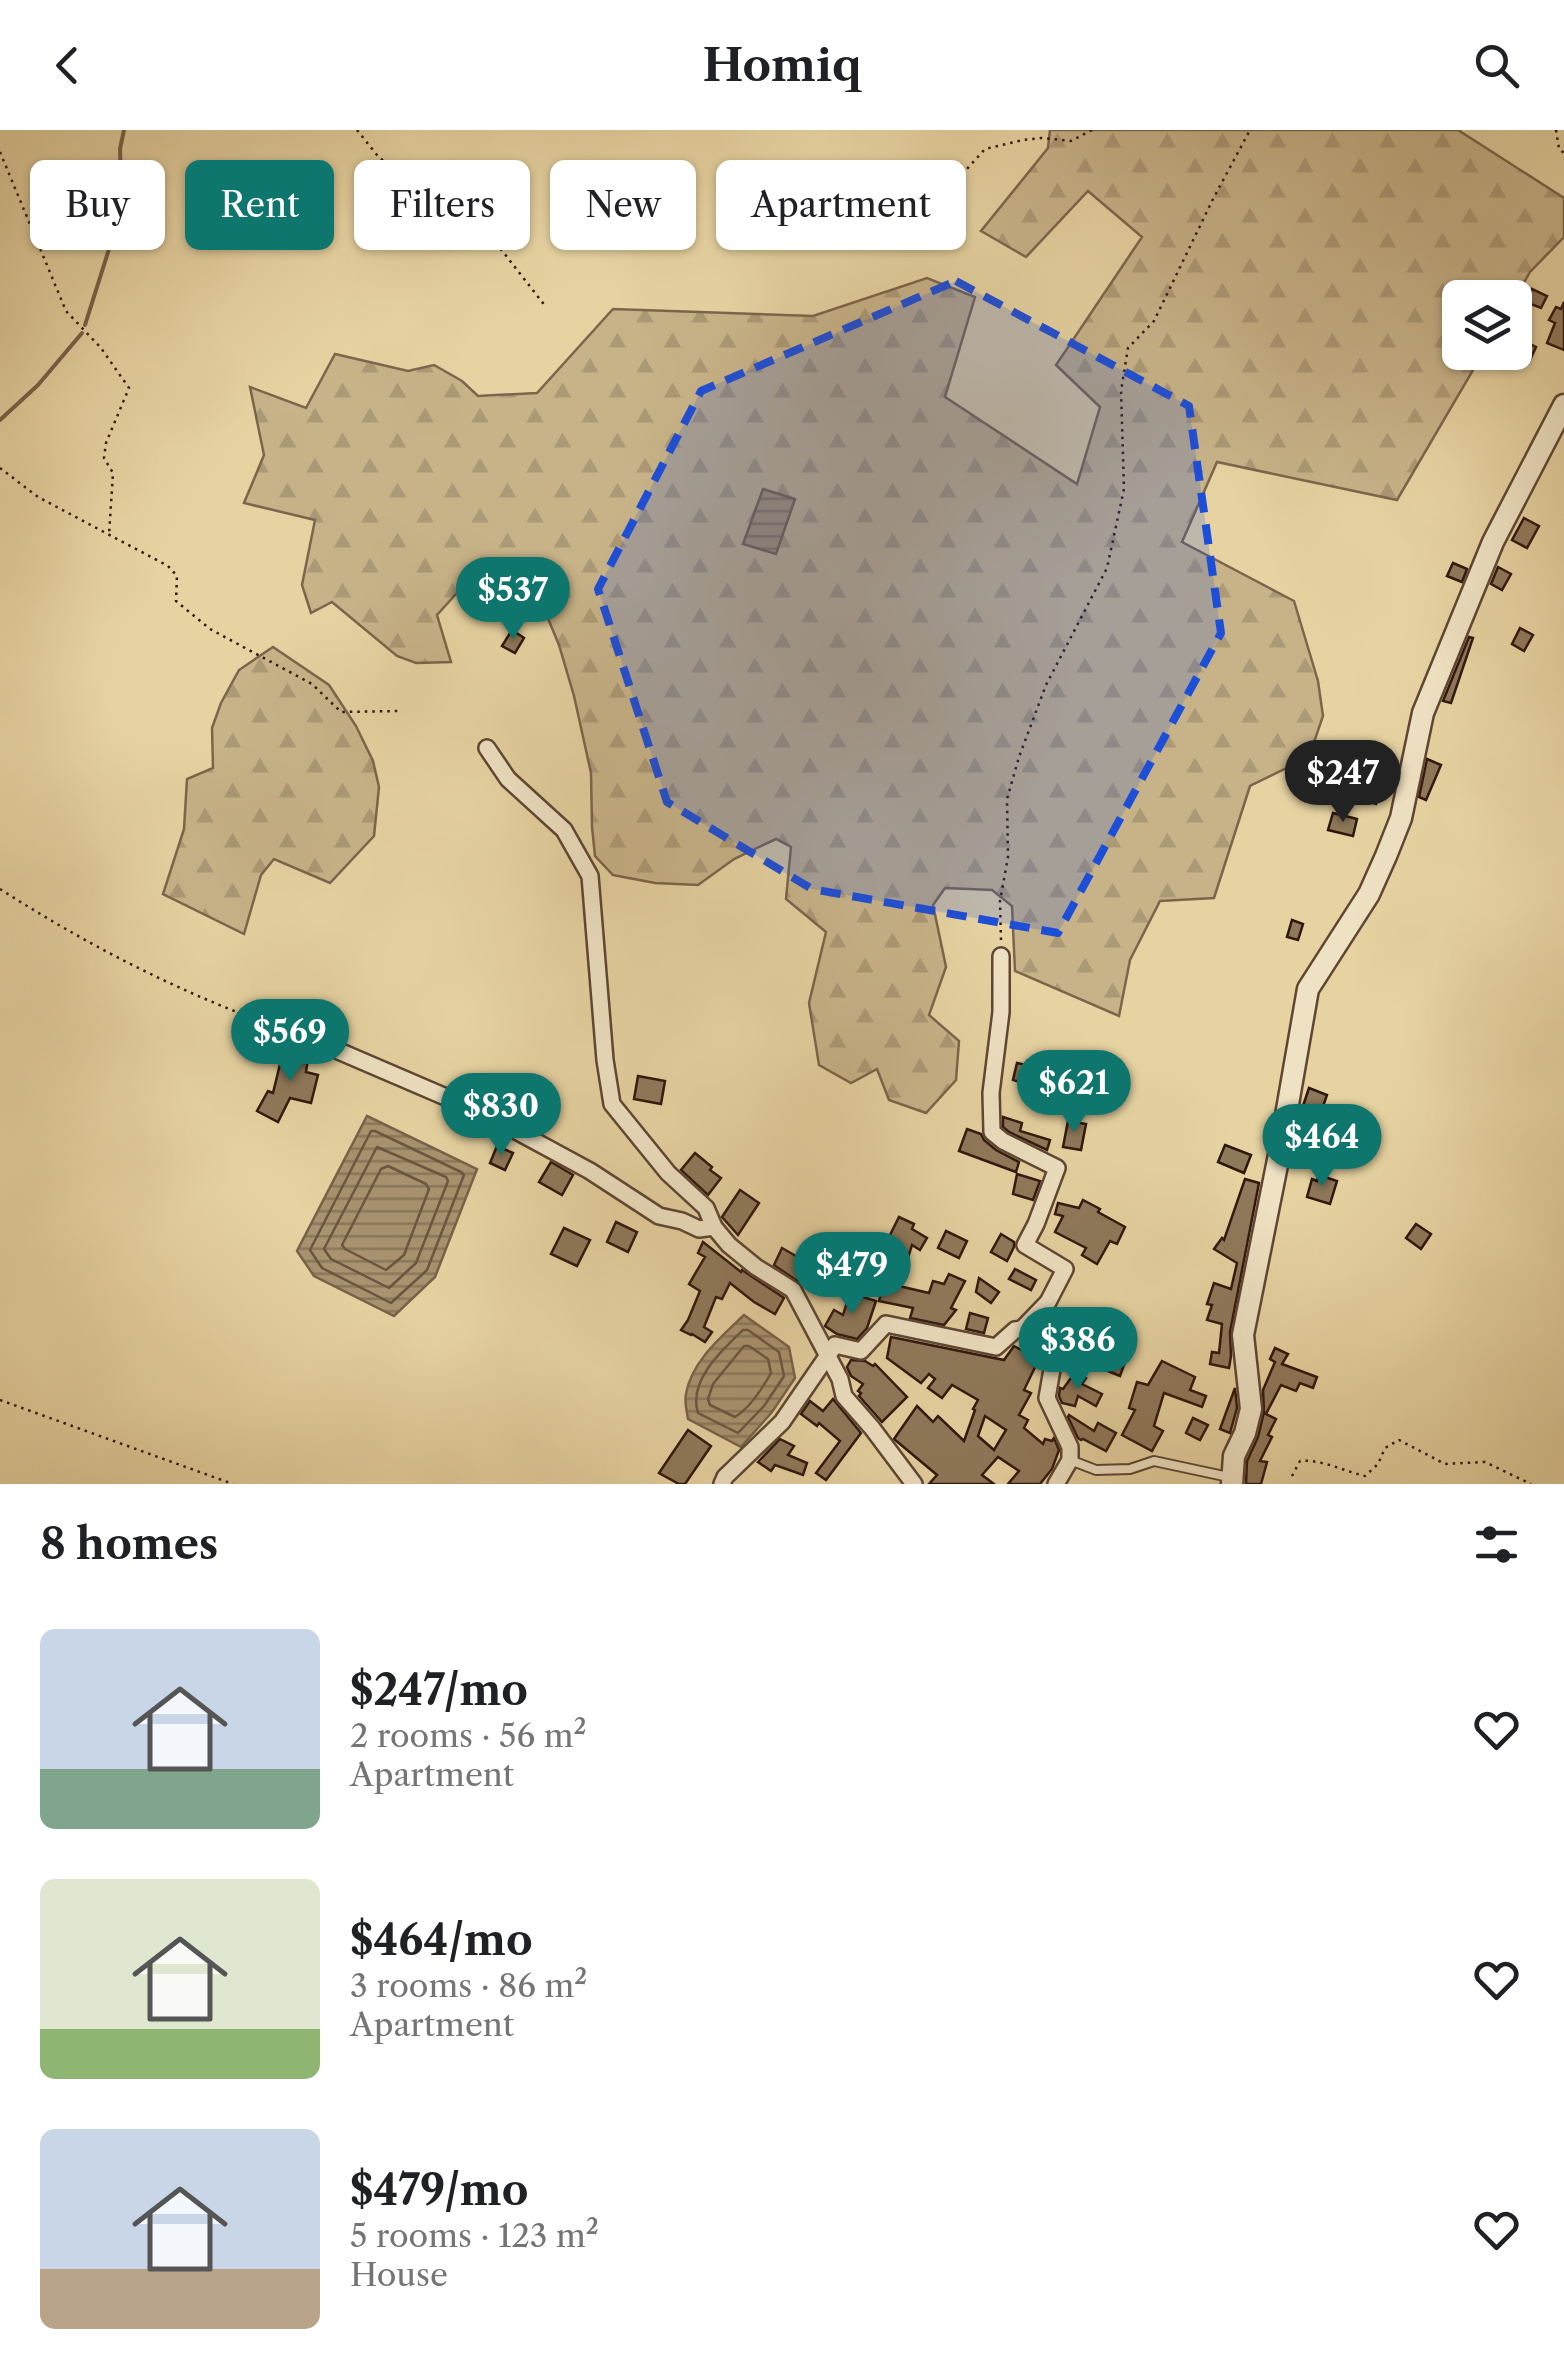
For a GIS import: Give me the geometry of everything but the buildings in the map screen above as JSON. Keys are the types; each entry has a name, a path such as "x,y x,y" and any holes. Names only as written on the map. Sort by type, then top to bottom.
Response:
{"street":[{"path":"1231,1484 1234,1456 1250,1410 1243,1334 1308,989 1369,894 1386,856 1400,818 1423,713 1493,542 1564,405"},
{"path":"487,748 508,779 564,830 590,876 612,1104 668,1173 706,1208 714,1227 729,1245 793,1290 840,1379 844,1396 914,1484"},
{"path":"722,1484 782,1422 836,1345 861,1351 886,1324 996,1347 1022,1329 1048,1302 1065,1269 1025,1245 1057,1168 1002,1141 992,1132 991,1093 1002,956"},
{"path":"306,1037 483,1113 590,1172 659,1216 699,1228 714,1227"},
{"path":"1022,1329 1051,1350 1048,1398 1070,1447 1070,1460 1056,1484"}],"lane":[{"path":"1070,1460 1096,1470 1130,1469 1154,1461 1224,1476 1231,1484"}],"path":[{"path":"357,130 419,194 500,248 546,308"},
{"path":"966,170 985,149 1041,138 1070,141 1092,130"},
{"path":"1002,956 1000,901 1008,856 1006,798 1046,684 1107,568 1124,488 1122,392 1128,348 1154,321 1250,130"},
{"path":"1556,130 1564,153"},
{"path":"0,152 66,311 101,348 129,388 106,442 104,458 113,473 109,536"},
{"path":"0,468 38,497 168,566 177,576 176,601 210,629 312,684 342,712 399,711"},
{"path":"0,888 132,966 306,1037"},
{"path":"0,1400 233,1484"},
{"path":"1292,1476 1300,1461 1313,1460 1365,1476 1378,1464 1385,1448 1399,1440 1445,1464 1485,1462 1531,1484"}],"highlighted area":[{"path":"956,281 1189,406 1221,633 1058,933 812,889 667,802 598,589 701,391"}],"green space":[{"path":"1050,130 1458,130 1564,198 1564,237 1525,280 1442,280 1442,370 1473,370 1397,500 1217,462 1182,542 1294,601 1318,681 1323,716 1309,757 1250,786 1214,898 1160,901 1130,960 1119,1016 1015,971 1012,906 992,890 945,888 933,905 946,967 929,1015 959,1041 956,1080 926,1113 889,1100 877,1069 851,1083 819,1065 809,1003 826,932 786,899 791,847 776,839 734,859 698,885 655,883 613,875 595,856 591,773 574,696 544,609 490,590 456,594 437,615 451,662 416,663 397,656 332,602 311,613 302,585 315,520 244,503 264,455 250,387 306,408 335,354 408,371 434,365 462,381 478,396 537,393 613,309 813,316 927,278 975,297 945,397 1077,484 1100,407 1056,365 1142,237 1088,191 1026,257 981,231 1048,148"},
{"path":"273,647 329,685 356,726 373,761 379,787 374,836 330,883 274,859 261,875 244,934 163,894 184,829 187,779 213,768 212,728 239,670"}],"water":[{"path":"763,489 795,499 776,554 743,544"},
{"path":"367,1116 477,1169 435,1277 394,1316 314,1276 297,1251"},
{"path":"744,1315 789,1347 795,1378 741,1447 688,1419 685,1400 701,1360"}],"waterway":[{"path":"85,325 122,208 120,149 124,130"},
{"path":"0,420 38,385 82,333"}]}
